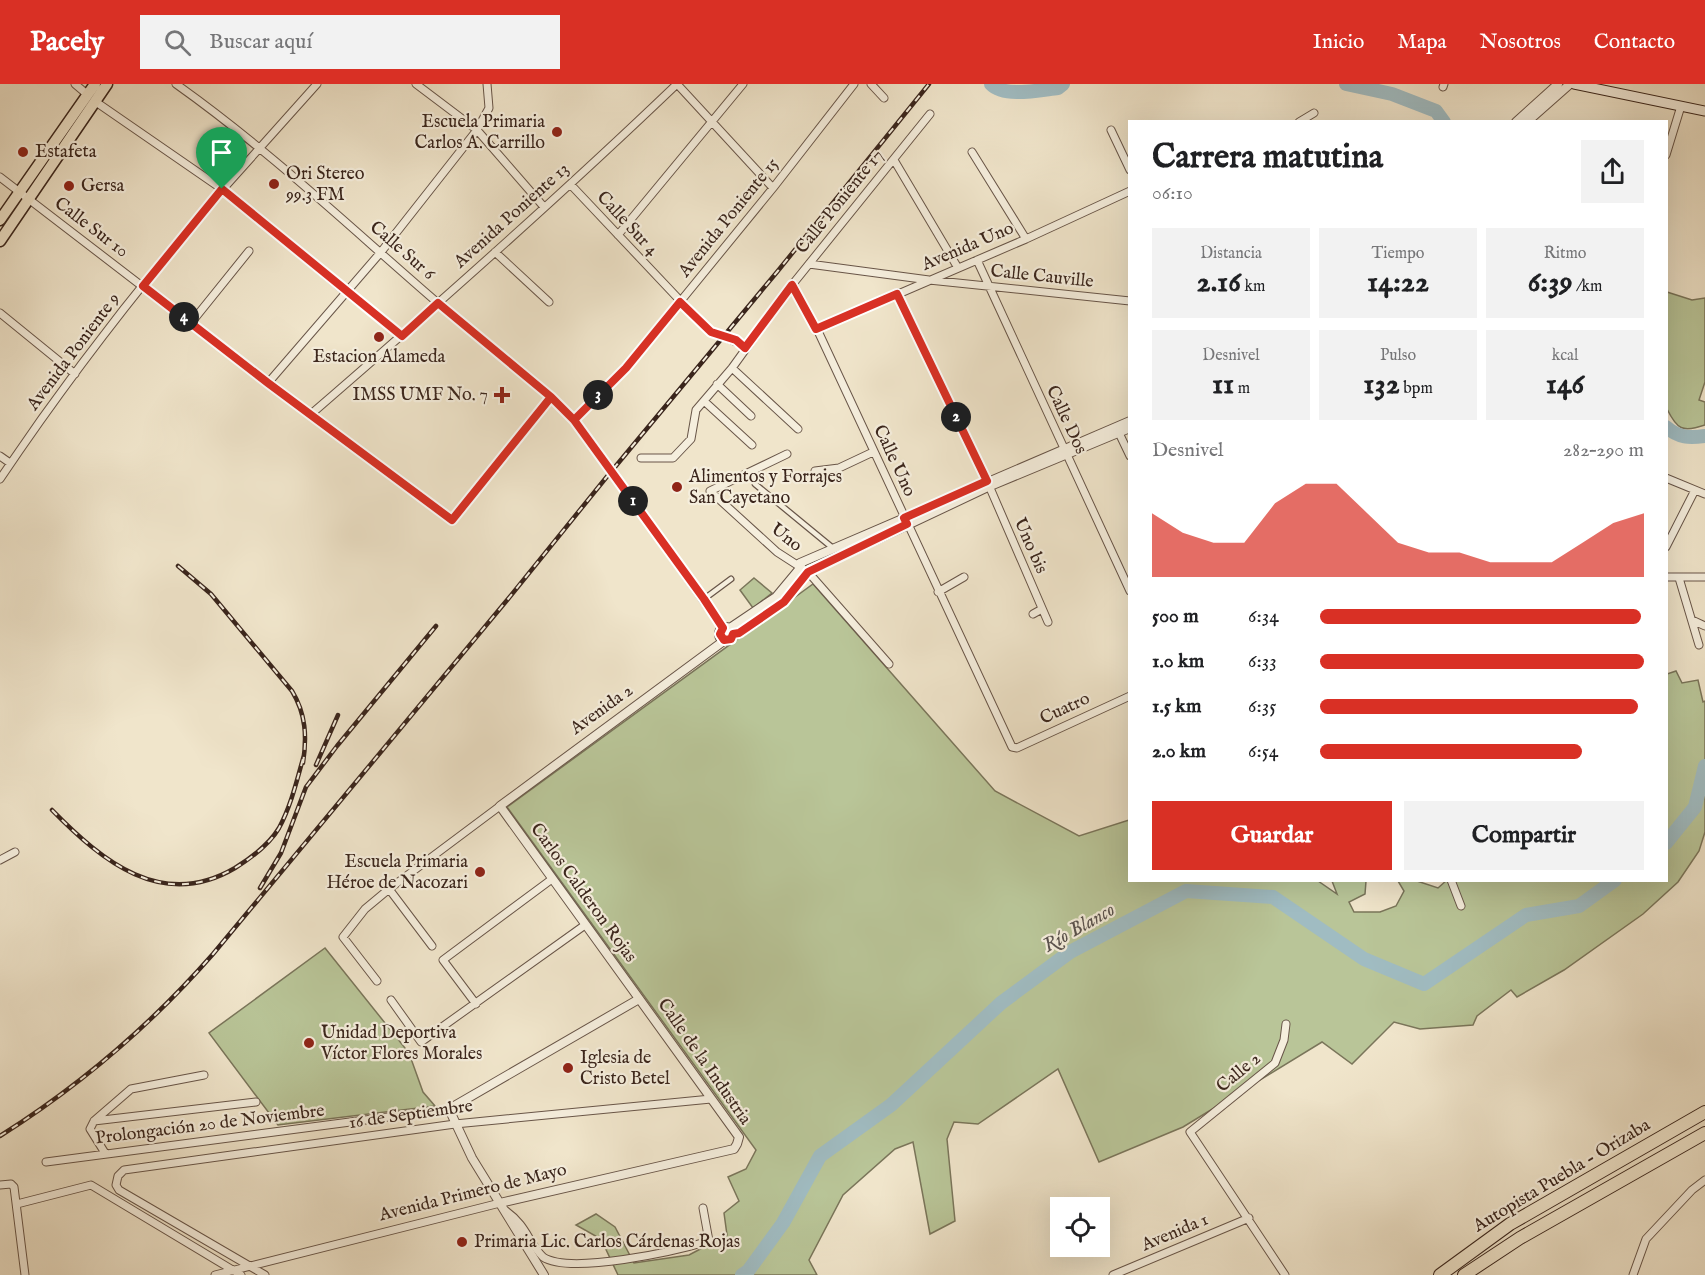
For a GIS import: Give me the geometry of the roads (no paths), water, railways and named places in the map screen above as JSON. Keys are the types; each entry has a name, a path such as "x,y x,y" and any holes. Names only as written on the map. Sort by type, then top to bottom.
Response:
{"highway":[{"name":"Autopista Puebla - Orizaba","path":"1440,1275 1510,1224 1705,1113"},
{"name":"Autopista Puebla - Orizaba","path":"1464,1275 1521,1238 1705,1133"}],"main road":[{"path":"0,241 29,200 92,98 95,84"},
{"path":"0,220 92,98 107,84"},
{"path":"1572,84 1705,111"}],"street":[{"path":"75,84 222,189 402,336"},
{"name":"Calle Sur 6","path":"176,84 260,148 438,303 551,397 574,420 729,630"},
{"name":"Avenida Poniente 9","path":"0,479 75,374 143,286 222,189 317,84"},
{"path":"416,84 477,130 544,207"},
{"path":"268,383 381,252 477,130 489,108 487,84"},
{"path":"677,84 773,188"},
{"name":"Avenida Poniente 13","path":"310,415 571,185 677,84"},
{"path":"618,235 743,84"},
{"name":"Avenida Poniente 15","path":"574,420 626,368 773,188 854,84"},
{"path":"871,84 884,98"},
{"path":"1518,120 1558,84"},
{"path":"1529,120 1572,84"},
{"path":"1668,148 1681,106"},
{"path":"1302,120 1314,113"},
{"name":"Calle Poniente 17","path":"641,458 673,458 691,439 696,410 732,368 792,285 930,114"},
{"path":"1111,130 1128,166"},
{"path":"972,152 1026,238"},
{"path":"894,160 957,268"},
{"name":"Calle Sur 10","path":"0,177 310,415 452,520 551,397"},
{"name":"Calle Sur 4","path":"571,185 711,332 736,340 745,348"},
{"name":"Avenida Uno","path":"816,329 1128,192"},
{"path":"191,323 249,251"},
{"path":"495,252 549,302"},
{"name":"Calle Dos","path":"977,260 1064,453 1128,587"},
{"name":"Calle Cauville","path":"809,264 988,287 1128,301"},
{"name":"Calle Uno","path":"792,285 816,329 1012,747"},
{"path":"897,294 987,484"},
{"path":"0,313 75,374"},
{"path":"732,368 798,429"},
{"path":"717,384 751,416"},
{"path":"704,401 752,445"},
{"path":"1064,453 1128,422"},
{"path":"905,521 800,563 804,570 987,484 1128,429"},
{"path":"1119,433 1128,452"},
{"path":"815,471 839,468 873,452"},
{"name":"Uno","path":"787,454 710,491 777,552 804,570 889,664"},
{"path":"0,456 10,463"},
{"path":"1668,479 1705,494"},
{"path":"754,484 834,549"},
{"name":"Uno bis","path":"987,484 1048,622"},
{"path":"1668,543 1695,490"},
{"name":"Avenida 2","path":"500,806 725,640 731,639 729,630 739,633 784,602 804,570"},
{"path":"938,592 964,577"},
{"path":"1668,578 1705,577"},
{"path":"1679,578 1699,645"},
{"path":"704,599 731,579"},
{"path":"1033,614 1042,609"},
{"path":"1692,620 1705,626"},
{"name":"Cuatro","path":"1012,747 1017,748 1128,697"},
{"path":"377,981 343,937 365,909 500,806"},
{"name":"Carlos Calderon Rojas","path":"500,806 639,999"},
{"path":"0,860 15,852"},
{"path":"476,1004 444,960 552,879"},
{"path":"1452,882 1461,906"},
{"path":"389,889 432,946"},
{"path":"391,1000 422,1042 585,925"},
{"path":"544,1275 472,1158 449,1109 639,999"},
{"name":"Calle de la Industria","path":"639,999 739,1137 738,1144"},
{"name":"Calle 2","path":"1249,1218 1191,1132 1275,1063 1284,1040 1286,1024"},
{"path":"105,1153 90,1129 94,1121 131,1089 204,1075"},
{"name":"16 de Septiembre","path":"241,1269 119,1190 116,1185 118,1176 124,1170 455,1124 711,1098"},
{"path":"94,1121 256,1102"},
{"name":"Prolongación 20 de Noviembre","path":"46,1162 449,1109"},
{"name":"Avenida Primero de Mayo","path":"215,1275 734,1149 738,1144"},
{"path":"1633,1275 1646,1239 1672,1210 1705,1180"},
{"path":"0,1185 11,1184 17,1204 25,1275"},
{"path":"17,1204 91,1185 241,1269 265,1275"},
{"path":"502,1206 518,1220 543,1257 568,1266 609,1265 653,1258 709,1241 703,1208"},
{"path":"1249,1218 1285,1275"},
{"name":"Avenida 1","path":"1113,1275 1249,1218"}],"waterway":[{"path":"991,84 1004,91 1013,92 1058,88 1063,84"},
{"path":"1346,84 1392,94 1436,111 1443,120"},
{"path":"1668,428 1684,436 1705,436"},
{"name":"Río Blanco","path":"1668,841 1695,807 1705,766"},
{"name":"Río Blanco","path":"742,1275 748,1271 783,1223 820,1156 891,1105 1001,1003 1070,952 1186,891 1273,897 1364,959 1424,984 1526,915 1579,906 1612,882"}],"railway":[{"path":"0,1136 59,1096 113,1053 165,1006 213,954 508,599 929,84"},
{"path":"178,566 211,594 292,691 303,717 305,744 303,763"},
{"path":"260,888 281,853 306,787 436,626"},
{"path":"316,765 338,715"},
{"path":"52,810 91,847 135,874 158,882 183,884 208,880 247,860 275,834 290,802 304,755"}],"place":[{"name":"Escuela Primaria Carlos A. Carrillo","path":"557,132"},
{"name":"Estafeta","path":"23,152"},
{"name":"Ori Stereo 99.3 FM","path":"274,184"},
{"name":"Gersa","path":"69,186"},
{"name":"Estacion Alameda","path":"379,337"},
{"name":"IMSS UMF No. 7","path":"502,395"},
{"name":"Alimentos y Forrajes San Cayetano","path":"677,487"},
{"name":"Escuela Primaria Héroe de Nacozari","path":"480,872"},
{"name":"Unidad Deportiva Víctor Flores Morales","path":"309,1043"},
{"name":"Iglesia de Cristo Betel","path":"568,1068"},
{"name":"Primaria Lic. Carlos Cárdenas Rojas","path":"462,1242"}]}
